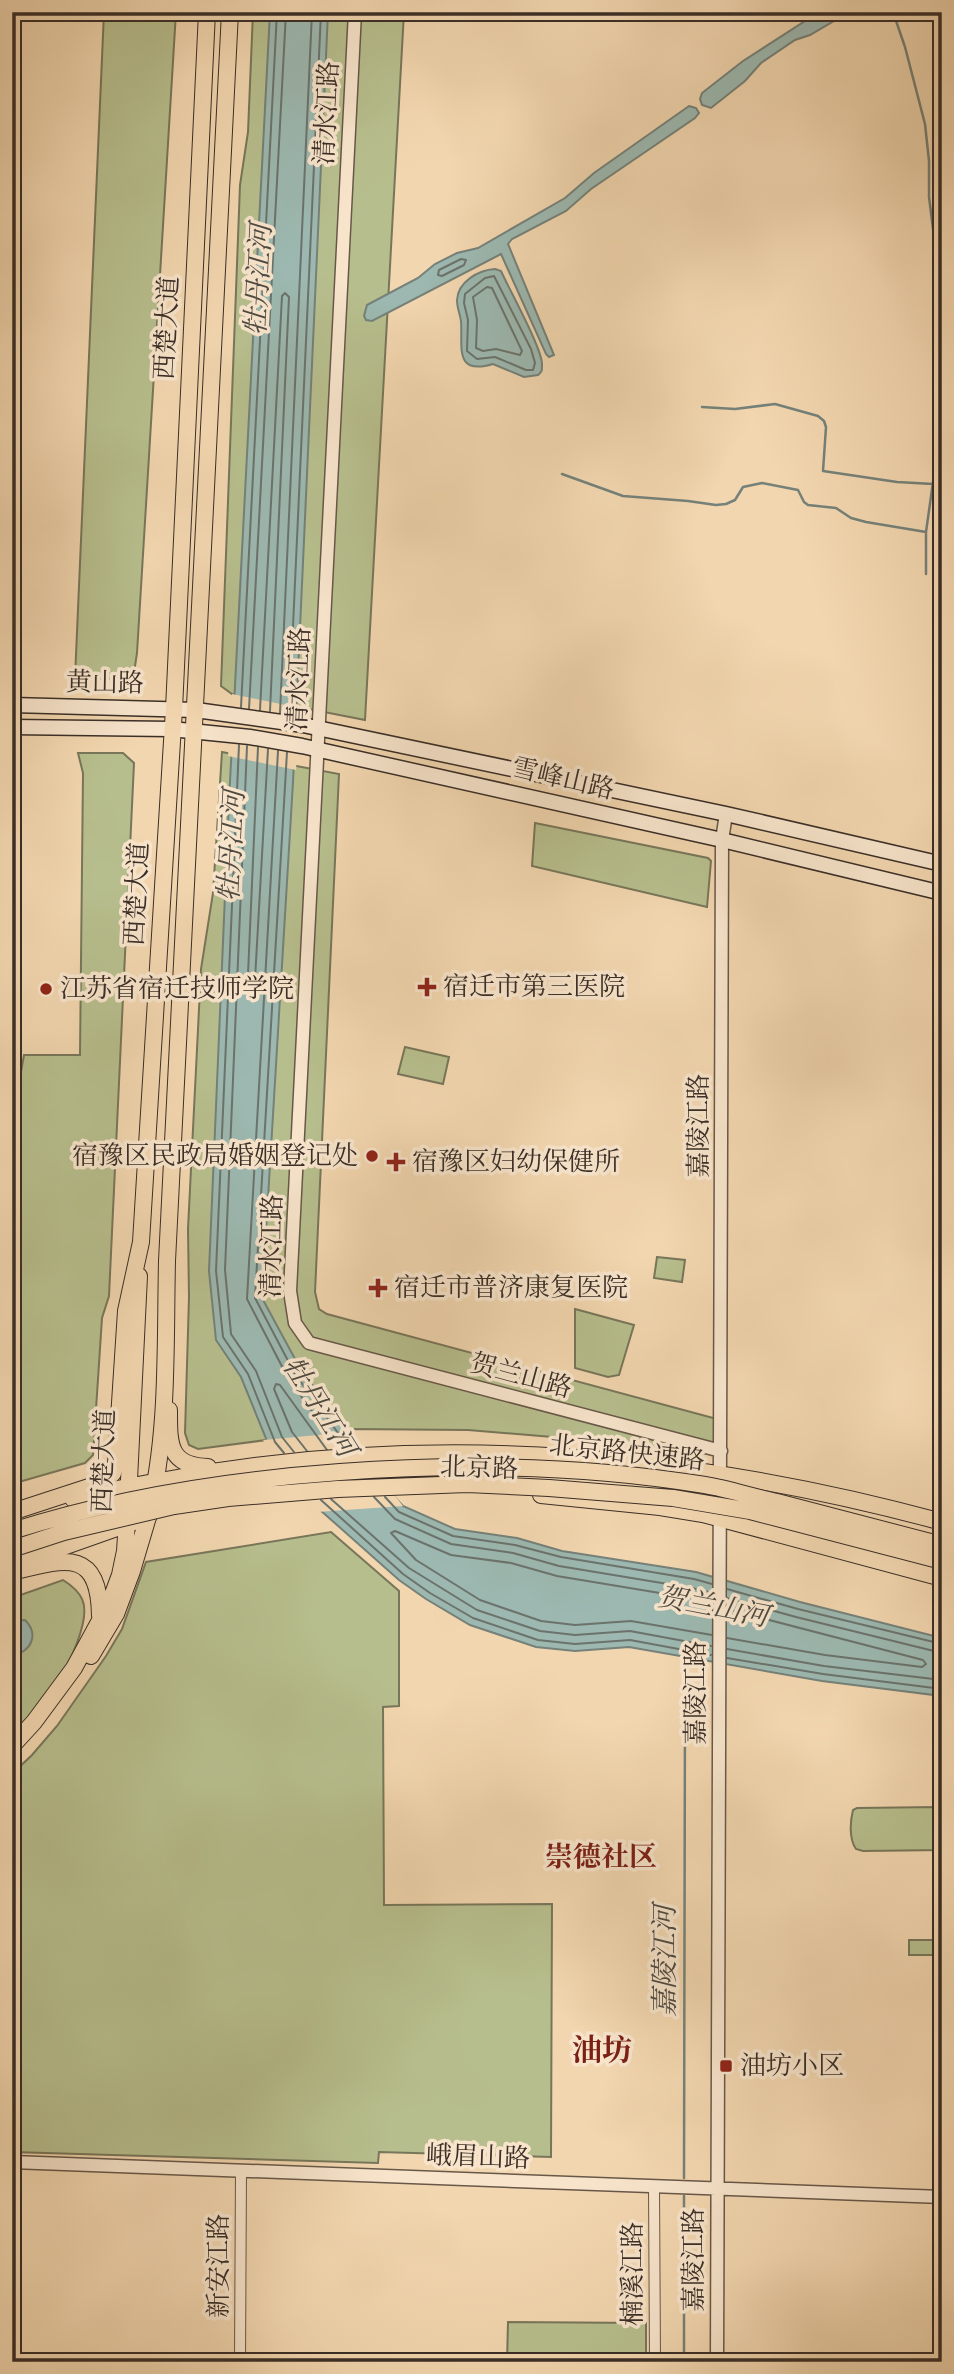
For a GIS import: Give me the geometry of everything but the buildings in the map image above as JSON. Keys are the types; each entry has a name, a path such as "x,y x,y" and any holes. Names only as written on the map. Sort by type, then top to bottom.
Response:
{"main road":[{"name":"西楚大道","path":"12,1746 34,1722 74,1668 110,1602 125,1551 174,709 207,12"},
{"name":"西楚大道","path":"197,710 230,12"},
{"name":"黄山路","path":"12,705 197,710"},
{"name":"雪峰山路","path":"197,710 320,728 726,814 942,864"},
{"path":"194,731 197,710"},
{"name":"黄山路","path":"12,727 171,729"},
{"name":"雪峰山路","path":"171,729 318,749 723,840 942,893"},
{"name":"西楚大道","path":"12,1757 55,1709 82,1672 116,1614 149,1517 157,1482 163,1437 168,1241 194,731"},
{"path":"168,1241 169,1427 172,1448 179,1461 190,1466 235,1467"},
{"path":"12,1515 104,1482 113,1473 117,1454 126,1311 141,1242"},
{"name":"北京路","path":"12,1515 128,1487 276,1462 374,1454 545,1454 624,1460 840,1496 942,1522"},
{"name":"北京路快速路","path":"12,1531 56,1517 163,1492 257,1478 420,1466 491,1465 586,1469 709,1486 942,1545"},
{"name":"北京路快速路","path":"12,1549 64,1532 174,1506 228,1498 338,1489 467,1484 673,1498 750,1511 942,1561"},
{"name":"北京路","path":"126,1523 213,1505 398,1490 533,1494 660,1507 720,1519 942,1578"},
{"path":"12,1555 49,1541 126,1523"},
{"path":"12,1564 126,1523"},
{"path":"12,1572 61,1561 87,1568 98,1588 100,1616"}],"street":[{"name":"清水江路","path":"309,1343 295,1324 290,1291 355,12"},
{"name":"嘉陵江路","path":"718,2362 723,840 726,814"},
{"name":"贺兰山路","path":"309,1343 721,1451"},
{"name":"峨眉山路","path":"12,2162 942,2197"},
{"name":"新安江路","path":"240,2362 241,2170"},
{"name":"楠溪江路","path":"654,2186 655,2362"}],"green space":[{"path":"104,12 176,12 137,653 134,673 123,679 75,678"},
{"path":"253,12 404,12 365,720 232,694 221,686 240,185 248,132"},
{"path":"222,752 339,774 315,1292 319,1309 327,1314 717,1419 716,1440 706,1450 468,1430 350,1429 198,1449 189,1445 185,1433 188,1229 201,969 213,893"},
{"path":"78,753 123,753 134,763 109,1296 102,1318 93,1455 85,1463 12,1484 12,1105 18,1089 24,1055 80,1055 83,773"},
{"path":"535,823 708,858 711,861 707,907 532,866"},
{"path":"405,1047 449,1057 443,1084 398,1074"},
{"path":"657,1257 685,1260 682,1282 654,1278"},
{"path":"575,1309 634,1325 619,1375 608,1377 575,1368"},
{"path":"331,1532 399,1591 399,1706 383,1707 384,1905 552,1904 551,2157 379,2152 378,2163 12,2152 12,1774 57,1726 106,1656 122,1629 146,1562"},
{"path":"63,1580 74,1588 82,1599 84,1619 81,1631 66,1668 55,1686 12,1737 12,1598"},
{"path":"857,1808 942,1808 942,1850 863,1851 856,1849 854,1845 851,1820 853,1810"},
{"path":"909,1940 942,1940 942,1955 909,1955"},
{"path":"508,2322 646,2323 646,2362 507,2362"}],"water":[{"path":"270,12 328,12 293,782 262,1298 301,1370 340,1422 375,1476 403,1506 455,1529 517,1538 562,1551 696,1572 942,1638 942,1696 822,1681 629,1647 575,1651 536,1647 470,1625 399,1580 319,1509 269,1446 241,1377 216,1340 209,1271 229,801"},
{"path":"819,12 845,12 761,63 745,81 711,108 702,105 702,93 743,61"},
{"path":"689,106 696,108 699,113 695,118 591,189 566,211 512,239 508,244 554,355 549,357 546,354 501,254 372,321 366,320 364,316 367,305 418,278 435,264 457,253 478,248 565,198 594,173"},
{"path":"495,269 501,271 537,347 542,365 542,371 538,375 524,377 493,364 471,366 463,356 458,294 470,278"},
{"path":"25,1620 32,1631 31,1642 24,1650 12,1655 12,1621"}],"pier":[{"path":"232,694 300,708 296,770 228,756"},
{"path":"351,1432 403,1506 317,1512 263,1440"}],"waterway":[{"path":"893,12 925,124 929,197 942,300"},
{"path":"926,574 926,532 942,391"},
{"path":"702,407 735,409 775,404 818,416 826,427 823,471 897,482 933,484"},
{"path":"562,474 623,496 716,505 735,500 743,487 762,483 798,490 808,505 836,508 851,518 926,532"},
{"name":"嘉陵江河","path":"686,1654 686,1685"},
{"name":"嘉陵江河","path":"684,2178 685,1701"},
{"name":"嘉陵江河","path":"684,2196 684,2362"}],"place":[{"name":"宿迁市第三医院","path":"427,987"},
{"name":"江苏省宿迁技师学院","path":"46,989"},
{"name":"宿豫区民政局婚姻登记处","path":"372,1156"},
{"name":"宿豫区妇幼保健所","path":"396,1162"},
{"name":"宿迁市普济康复医院","path":"378,1288"},
{"name":"油坊小区","path":"726,2066"}],"district":[{"name":"崇德社区","path":"601,1857"},
{"name":"油坊","path":"602,2050"}],"water label":[{"name":"牡丹江河","path":"259,280"},
{"name":"牡丹江河","path":"232,846"},
{"name":"牡丹江河","path":"319,1407"},
{"name":"贺兰山河","path":"713,1607"}]}
